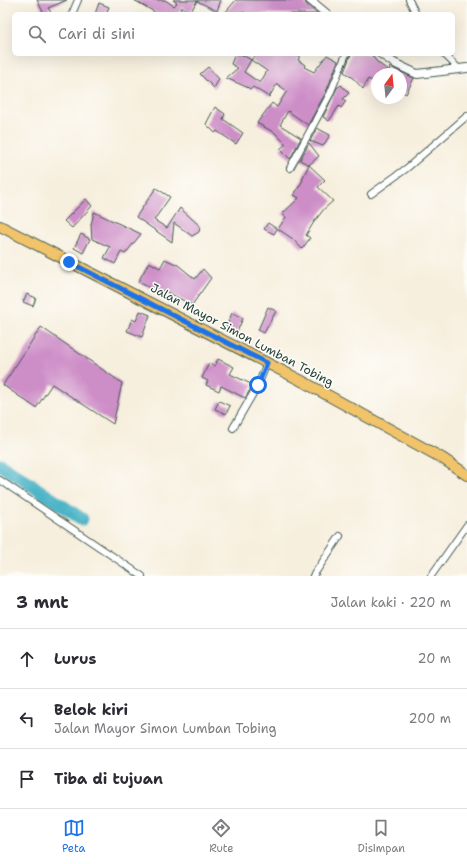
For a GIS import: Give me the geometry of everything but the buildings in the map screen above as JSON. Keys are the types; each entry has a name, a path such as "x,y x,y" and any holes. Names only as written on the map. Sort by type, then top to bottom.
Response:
{"main road":[{"name":"Jalan Mayor Simon Lumban Tobing","path":"0,226 267,363 442,458 467,475"}],"street":[{"path":"73,12 78,0"},
{"path":"310,0 325,12"},
{"path":"409,0 415,12"},
{"path":"290,168 330,94 345,56"},
{"path":"384,56 394,63 418,74 467,68"},
{"path":"446,56 458,68"},
{"path":"371,194 407,168 467,116"},
{"path":"233,428 258,385 267,363"},
{"path":"0,480 142,576"},
{"path":"431,576 467,525"},
{"path":"313,576 340,536"}],"waterway":[{"path":"0,464 82,519"}],"route":[{"path":"69,262 267,363 258,385"}]}
